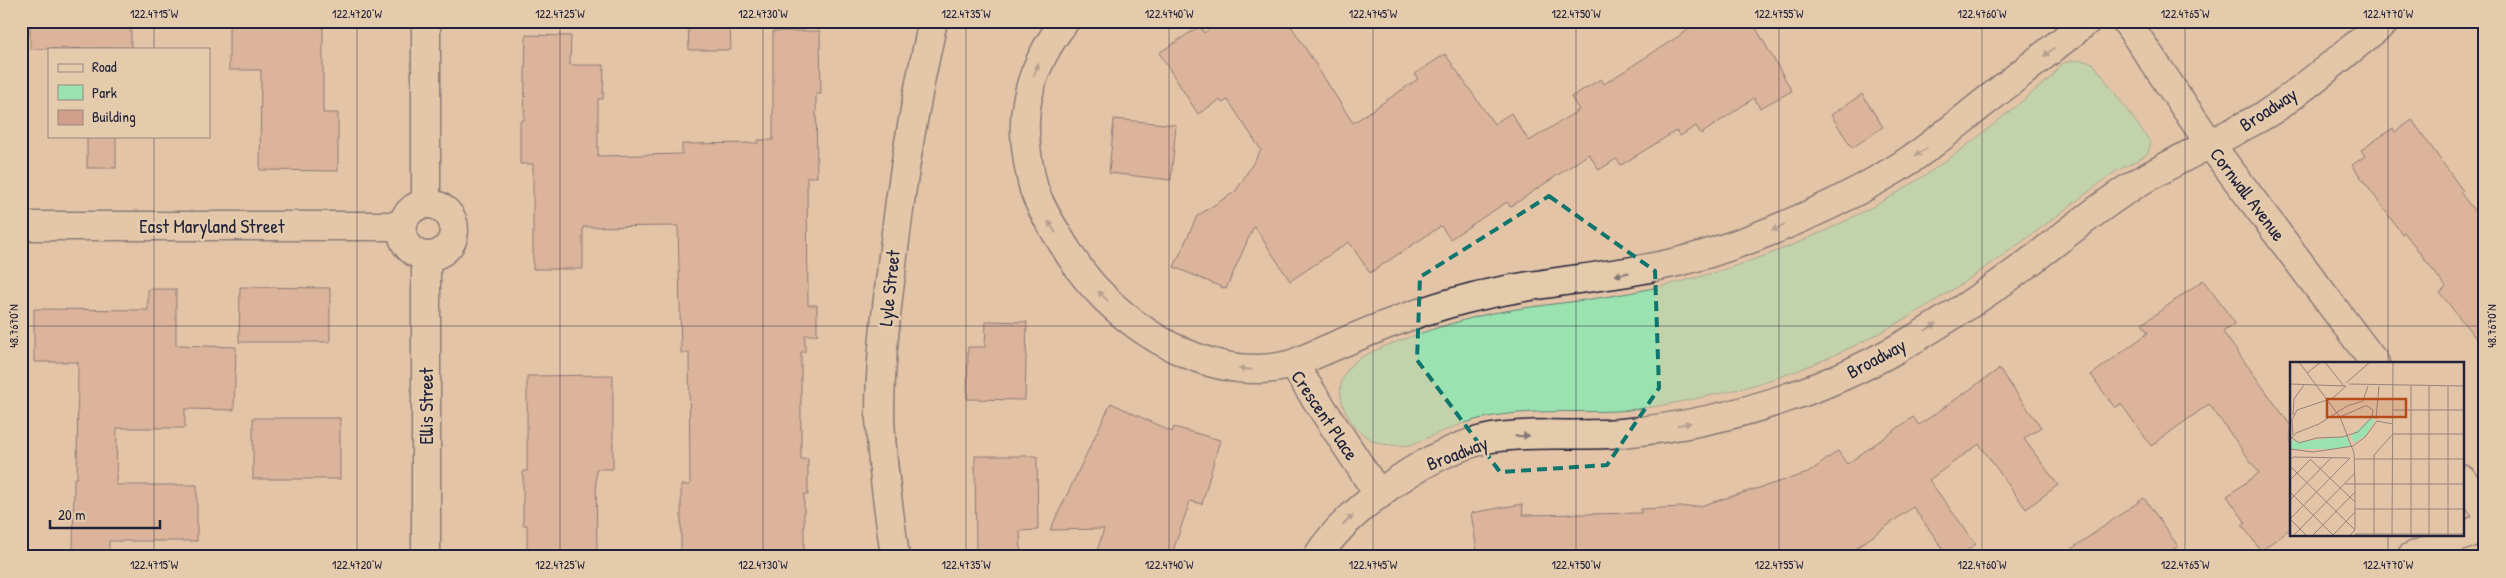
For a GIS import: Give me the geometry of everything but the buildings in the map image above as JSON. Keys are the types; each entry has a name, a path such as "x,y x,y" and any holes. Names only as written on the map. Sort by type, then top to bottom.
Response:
{"street":[{"path":"426,21 426,204"},
{"name":"Lyle Street","path":"895,557 883,459 880,414 885,326 895,231 916,97 933,21"},
{"name":"Crescent Place","path":"1065,21 1041,57 1032,81 1026,106 1025,131 1034,189 1047,219 1078,268 1118,312 1142,329 1188,354 1216,364 1250,369 1282,368 1293,364 1379,495"},
{"path":"1293,364 1367,332 1462,300 1557,282 1613,276 1662,267 1747,240 1800,219 1891,172 1926,149 2087,21"},
{"name":"Cornwall Avenue","path":"2126,21 2210,144 2374,362"},
{"name":"Broadway","path":"1317,557 1326,542 1348,519 1379,495 1420,467 1472,443 1508,436 1590,436 1682,425 1741,412 1791,397 1830,381 1890,352 2004,281 2132,186 2272,111 2386,21"},
{"path":"426,204 439,206 446,212 454,226 454,234 446,248 439,253 426,256 416,253 406,243 403,226 410,212 426,204"},
{"name":"East Maryland Street","path":"21,226 403,226"},
{"name":"Ellis Street","path":"426,256 426,557"},
{"path":"2464,482 2485,509"},
{"path":"2464,536 2485,527"},
{"path":"2411,557 2463,536"}],"highlighted area":[{"path":"1549,196 1655,271 1659,388 1607,465 1500,472 1417,360 1420,277"}],"green space":[{"path":"2079,60 2093,63 2151,143 2148,153 2109,176 2020,243 1925,307 1875,335 1824,360 1771,380 1667,404 1617,411 1527,412 1492,416 1458,425 1410,445 1385,444 1370,439 1356,428 1346,413 1341,395 1343,378 1353,363 1363,356 1399,341 1493,313 1651,289 1697,278 1786,248 1871,208 1911,184 1950,158 1989,128 2053,76 2060,66 2066,62"}]}
